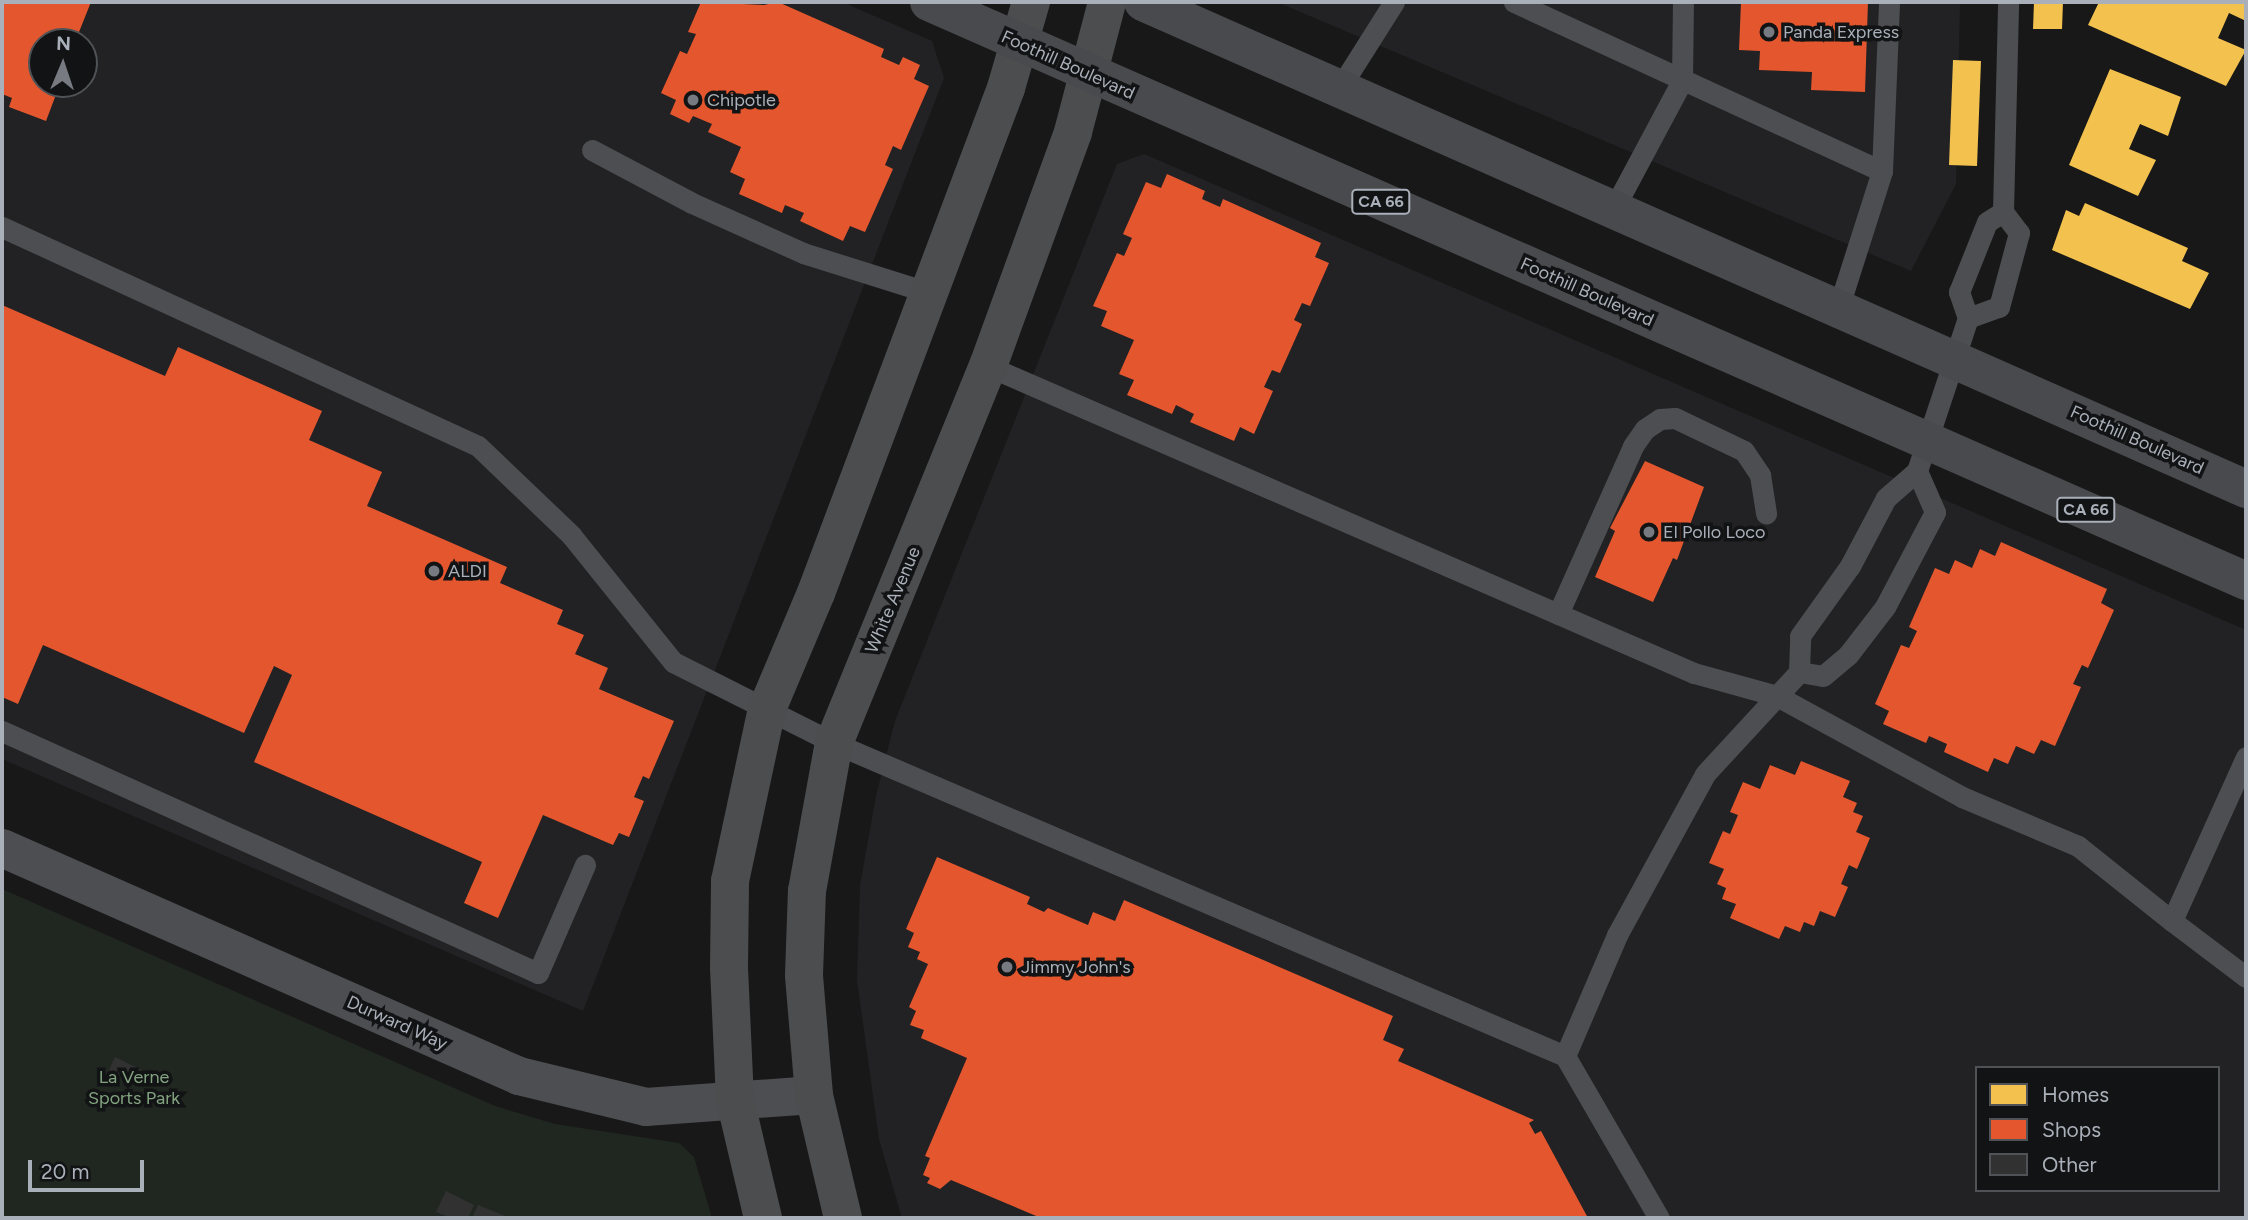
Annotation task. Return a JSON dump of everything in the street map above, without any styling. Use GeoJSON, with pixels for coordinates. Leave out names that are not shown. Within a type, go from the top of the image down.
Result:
{"type":"FeatureCollection","features":[{"type":"Feature","properties":{"kind":"main road","name":"Foothill Boulevard"},"geometry":{"type":"LineString","coordinates":[[929,2],[1922,456],[2246,581]]}},
{"type":"Feature","properties":{"kind":"main road"},"geometry":{"type":"LineString","coordinates":[[763,1218],[735,1100],[730,881],[768,709],[826,568],[1021,45],[1031,2]]}},
{"type":"Feature","properties":{"kind":"main road","name":"White Avenue"},"geometry":{"type":"LineString","coordinates":[[844,1218],[814,1095],[804,975],[807,891],[834,743],[988,366],[1090,75],[1107,2]]}},
{"type":"Feature","properties":{"kind":"main road","name":"Foothill Boulevard"},"geometry":{"type":"LineString","coordinates":[[1143,2],[2246,489]]}},
{"type":"Feature","properties":{"kind":"street","name":"Durward Way"},"geometry":{"type":"LineString","coordinates":[[2,848],[519,1076],[646,1107],[814,1095]]}},
{"type":"Feature","properties":{"kind":"lane"},"geometry":{"type":"LineString","coordinates":[[1339,89],[1394,2]]}},
{"type":"Feature","properties":{"kind":"lane"},"geometry":{"type":"LineString","coordinates":[[1514,2],[1882,171]]}},
{"type":"Feature","properties":{"kind":"lane"},"geometry":{"type":"LineString","coordinates":[[1614,210],[1682,81],[1684,2]]}},
{"type":"Feature","properties":{"kind":"lane"},"geometry":{"type":"LineString","coordinates":[[1838,309],[1882,171],[1889,2]]}},
{"type":"Feature","properties":{"kind":"lane"},"geometry":{"type":"LineString","coordinates":[[1968,318],[1999,307],[2011,272],[2019,233],[2003,212],[2008,2]]}},
{"type":"Feature","properties":{"kind":"lane"},"geometry":{"type":"LineString","coordinates":[[592,150],[692,203],[803,253],[927,292]]}},
{"type":"Feature","properties":{"kind":"lane"},"geometry":{"type":"LineString","coordinates":[[1565,1056],[1617,935],[1705,774],[1799,672],[1800,636],[1850,566],[1886,498],[1922,456],[1968,318],[1959,292],[1987,222],[2003,212]]}},
{"type":"Feature","properties":{"kind":"lane"},"geometry":{"type":"LineString","coordinates":[[2,228],[478,446],[571,535],[673,662],[834,743],[1565,1056],[1659,1218]]}},
{"type":"Feature","properties":{"kind":"lane"},"geometry":{"type":"LineString","coordinates":[[988,366],[1694,673],[1777,696],[1962,797],[2078,846],[2246,977]]}},
{"type":"Feature","properties":{"kind":"lane"},"geometry":{"type":"LineString","coordinates":[[1558,614],[1633,446],[1645,429],[1660,419],[1675,418],[1744,451],[1760,475],[1766,514]]}},
{"type":"Feature","properties":{"kind":"lane"},"geometry":{"type":"LineString","coordinates":[[1799,672],[1823,676],[1848,655],[1885,607],[1935,512],[1922,456]]}},
{"type":"Feature","properties":{"kind":"lane"},"geometry":{"type":"LineString","coordinates":[[2,731],[538,972],[585,865]]}},
{"type":"Feature","properties":{"kind":"lane"},"geometry":{"type":"LineString","coordinates":[[2172,921],[2246,757]]}},
{"type":"Feature","properties":{"kind":"shaded area"},"geometry":{"type":"Polygon","coordinates":[[[2,2],[842,2],[932,41],[944,78],[583,1011],[2,759],[2,2]]]}},
{"type":"Feature","properties":{"kind":"shaded area"},"geometry":{"type":"Polygon","coordinates":[[[1277,2],[1960,2],[1956,184],[1911,271],[1277,2]]]}},
{"type":"Feature","properties":{"kind":"shaded area"},"geometry":{"type":"Polygon","coordinates":[[[1144,154],[2246,630],[2246,1218],[902,1218],[879,1139],[857,980],[860,885],[876,796],[895,721],[1117,164],[1144,154]]]}},
{"type":"Feature","properties":{"kind":"green space","name":"La Verne Sports Park"},"geometry":{"type":"Polygon","coordinates":[[[2,889],[495,1106],[555,1124],[679,1143],[694,1157],[712,1218],[2,1218],[2,889]]]}},
{"type":"Feature","properties":{"kind":"building: Homes"},"geometry":{"type":"Polygon","coordinates":[[[2034,2],[2063,2],[2062,29],[2033,29],[2034,2]]]}},
{"type":"Feature","properties":{"kind":"building: Homes"},"geometry":{"type":"Polygon","coordinates":[[[2099,2],[2246,2],[2246,21],[2229,13],[2218,38],[2246,50],[2226,86],[2088,25],[2099,2]]]}},
{"type":"Feature","properties":{"kind":"building: Homes"},"geometry":{"type":"Polygon","coordinates":[[[1953,60],[1981,61],[1977,166],[1949,165],[1953,60]]]}},
{"type":"Feature","properties":{"kind":"building: Homes"},"geometry":{"type":"Polygon","coordinates":[[[2110,69],[2181,97],[2168,136],[2140,124],[2129,149],[2156,160],[2138,196],[2069,165],[2110,69]]]}},
{"type":"Feature","properties":{"kind":"building: Homes"},"geometry":{"type":"Polygon","coordinates":[[[2085,203],[2188,248],[2182,261],[2209,273],[2190,309],[2052,250],[2066,210],[2079,216],[2085,203]]]}},
{"type":"Feature","properties":{"kind":"building: Shops"},"geometry":{"type":"Polygon","coordinates":[[[2,2],[91,2],[81,28],[28,28],[28,98],[55,98],[46,121],[9,107],[12,98],[2,94],[2,2]]]}},
{"type":"Feature","properties":{"kind":"building: Shops"},"geometry":{"type":"Polygon","coordinates":[[[701,2],[764,5],[778,2],[884,49],[881,57],[899,65],[903,57],[920,65],[914,79],[929,86],[901,150],[893,146],[885,165],[893,169],[865,232],[850,226],[843,241],[800,221],[804,213],[785,205],[782,213],[739,194],[745,179],[730,172],[741,147],[708,132],[712,124],[693,116],[689,123],[670,114],[676,100],[661,93],[680,51],[687,54],[696,34],[688,32],[701,2]]]}},
{"type":"Feature","properties":{"kind":"building: Shops"},"geometry":{"type":"Polygon","coordinates":[[[1741,2],[1868,2],[1865,92],[1811,90],[1812,72],[1759,70],[1760,51],[1739,50],[1741,2]]]}},
{"type":"Feature","properties":{"kind":"building: Shops"},"geometry":{"type":"Polygon","coordinates":[[[1167,174],[1205,191],[1202,199],[1220,207],[1223,199],[1321,243],[1315,257],[1329,263],[1310,306],[1302,303],[1294,320],[1302,324],[1280,373],[1272,370],[1264,387],[1273,391],[1254,434],[1240,427],[1234,441],[1190,422],[1194,414],[1176,405],[1172,414],[1127,395],[1134,380],[1119,374],[1134,340],[1101,326],[1107,311],[1093,306],[1117,253],[1124,256],[1132,238],[1123,234],[1146,182],[1161,188],[1167,174]]]}},
{"type":"Feature","properties":{"kind":"building: Shops"},"geometry":{"type":"Polygon","coordinates":[[[2,305],[165,376],[178,347],[322,411],[309,440],[382,472],[367,506],[507,567],[500,583],[563,610],[557,624],[584,635],[575,654],[608,668],[599,689],[674,721],[649,779],[643,776],[634,797],[644,801],[629,837],[619,833],[613,845],[543,815],[498,918],[464,903],[482,862],[254,762],[292,675],[274,666],[244,733],[43,645],[18,704],[2,697],[2,305]]]}},
{"type":"Feature","properties":{"kind":"building: Shops","name":"El Pollo Loco"},"geometry":{"type":"Polygon","coordinates":[[[1645,461],[1704,487],[1677,560],[1673,558],[1653,602],[1595,577],[1615,531],[1610,528],[1645,461]]]}},
{"type":"Feature","properties":{"kind":"building: Shops"},"geometry":{"type":"Polygon","coordinates":[[[2001,542],[2107,589],[2101,603],[2114,610],[2088,668],[2082,665],[2073,684],[2081,687],[2055,746],[2041,740],[2034,754],[2016,746],[2008,764],[1994,758],[1988,772],[1944,752],[1947,744],[1929,736],[1926,743],[1883,724],[1889,711],[1875,704],[1901,645],[1909,648],[1917,631],[1909,627],[1935,568],[1949,574],[1955,560],[1972,568],[1980,549],[1995,556],[2001,542]]]}},
{"type":"Feature","properties":{"kind":"building: Shops"},"geometry":{"type":"Polygon","coordinates":[[[1801,761],[1850,781],[1843,797],[1857,803],[1853,812],[1863,816],[1856,832],[1870,838],[1857,869],[1849,865],[1841,884],[1848,887],[1835,917],[1820,911],[1814,926],[1804,922],[1800,932],[1785,926],[1779,939],[1730,918],[1736,904],[1722,899],[1726,888],[1717,884],[1724,869],[1709,863],[1723,831],[1730,834],[1738,815],[1730,812],[1743,782],[1760,789],[1770,765],[1795,775],[1801,761]]]}},
{"type":"Feature","properties":{"kind":"building: Shops"},"geometry":{"type":"Polygon","coordinates":[[[937,857],[1030,897],[1027,904],[1044,912],[1048,908],[1088,925],[1093,912],[1115,921],[1124,900],[1393,1016],[1383,1040],[1404,1049],[1398,1061],[1534,1120],[1529,1123],[1535,1134],[1541,1131],[1588,1218],[1041,1218],[951,1180],[940,1189],[927,1183],[930,1178],[923,1175],[930,1158],[925,1156],[967,1058],[921,1038],[924,1030],[910,1025],[916,1011],[909,1007],[928,964],[917,959],[920,952],[908,947],[914,933],[906,929],[937,857]]]}},
{"type":"Feature","properties":{"kind":"building: Other"},"geometry":{"type":"Polygon","coordinates":[[[115,1057],[146,1072],[140,1084],[109,1070],[115,1057]]]}},
{"type":"Feature","properties":{"kind":"building: Other"},"geometry":{"type":"Polygon","coordinates":[[[446,1191],[474,1205],[468,1218],[451,1218],[436,1212],[446,1191]]]}},
{"type":"Feature","properties":{"kind":"building: Other"},"geometry":{"type":"Polygon","coordinates":[[[478,1205],[510,1218],[472,1218],[478,1205]]]}},
{"type":"Feature","properties":{"kind":"place","name":"Panda Express"},"geometry":{"type":"Point","coordinates":[1769,32]}},
{"type":"Feature","properties":{"kind":"place","name":"Chipotle"},"geometry":{"type":"Point","coordinates":[693,100]}},
{"type":"Feature","properties":{"kind":"place","name":"El Pollo Loco"},"geometry":{"type":"Point","coordinates":[1649,532]}},
{"type":"Feature","properties":{"kind":"place","name":"ALDI"},"geometry":{"type":"Point","coordinates":[434,571]}},
{"type":"Feature","properties":{"kind":"place","name":"Jimmy John's"},"geometry":{"type":"Point","coordinates":[1007,967]}}]}
